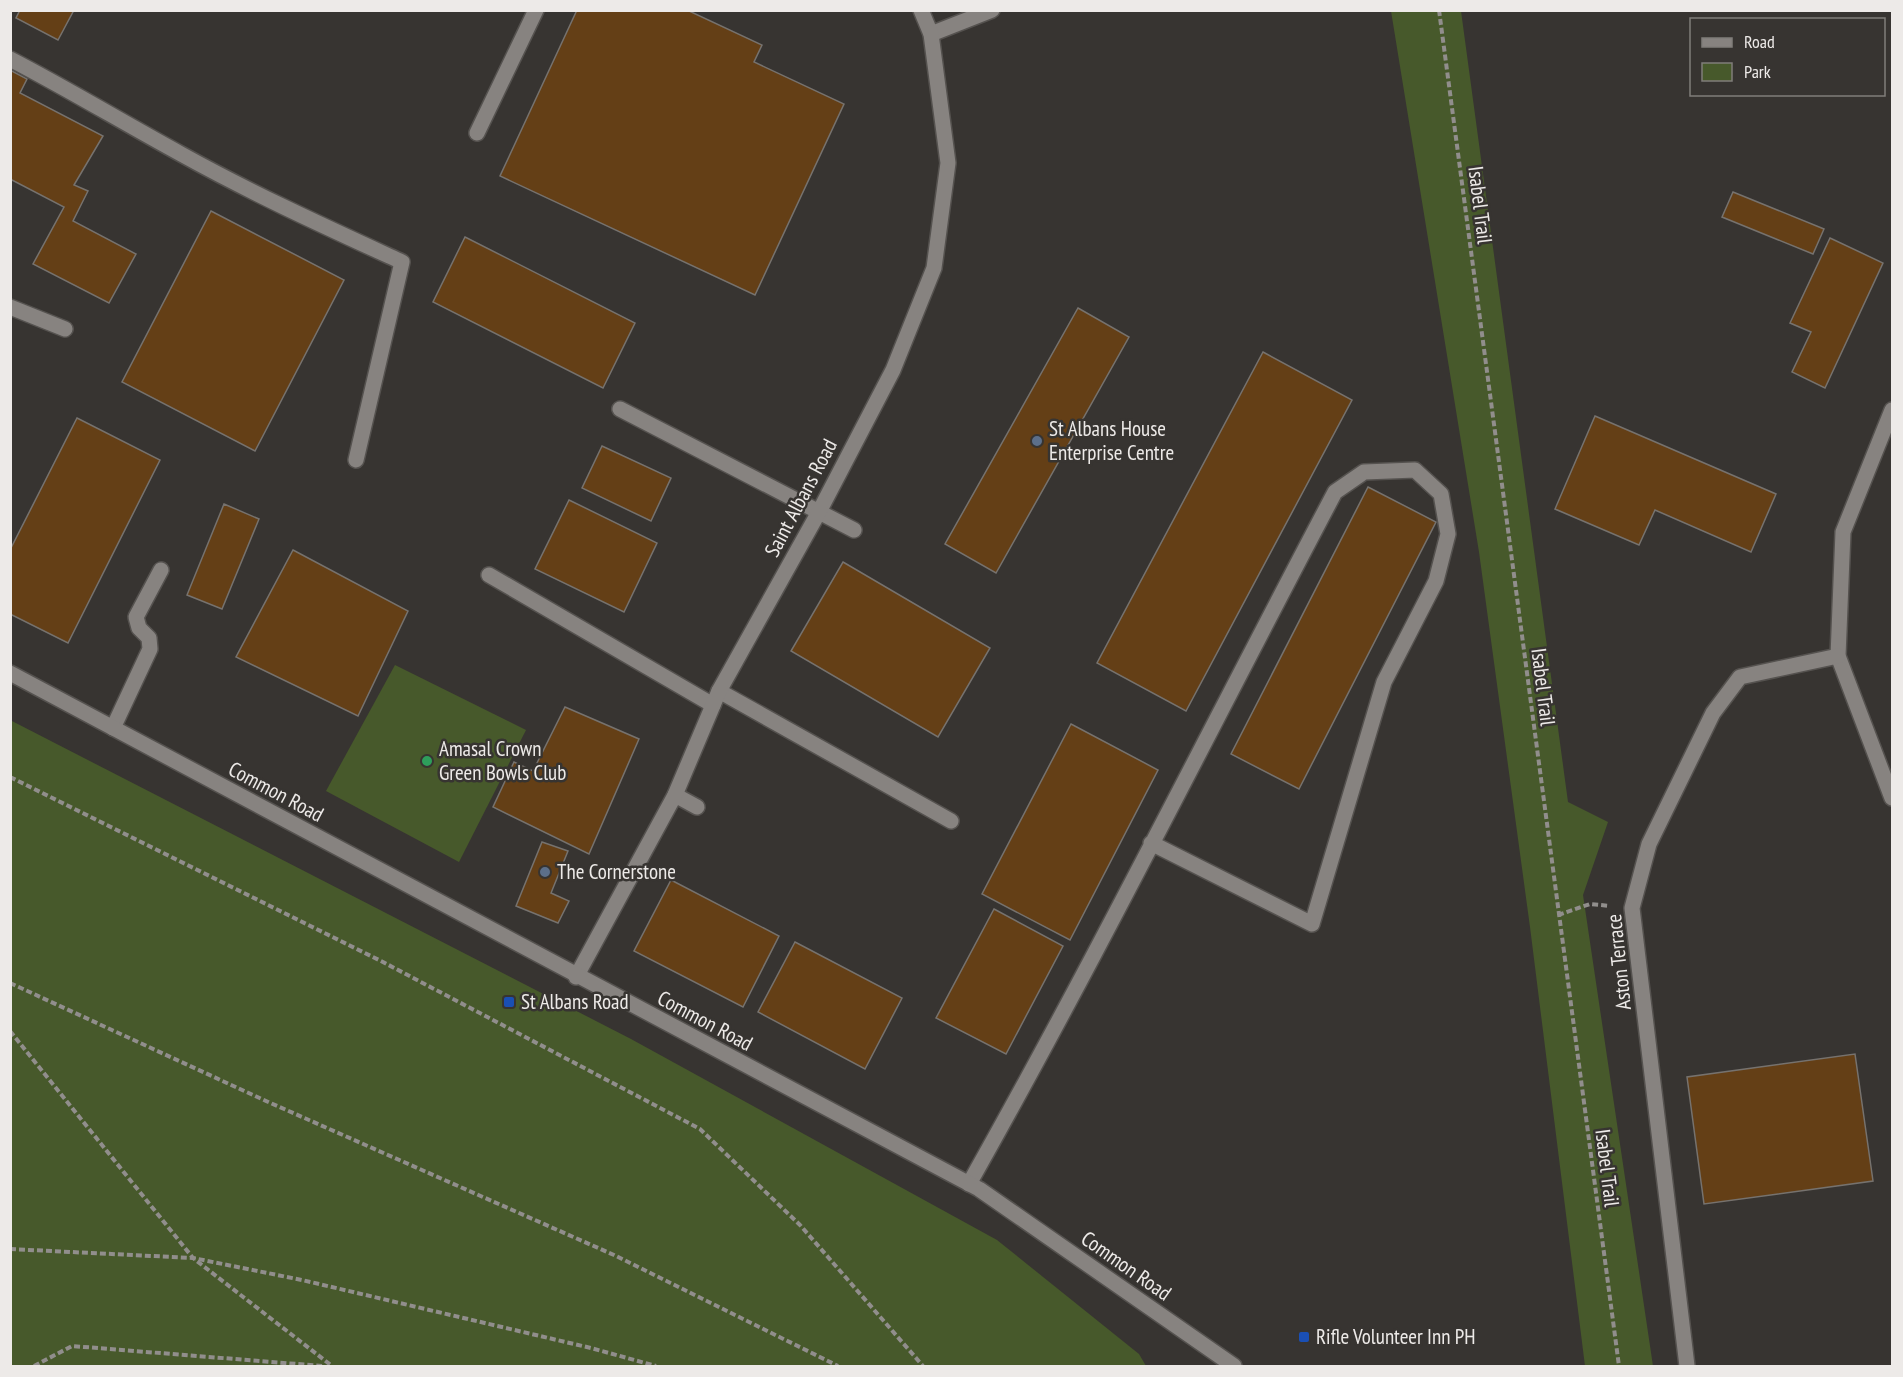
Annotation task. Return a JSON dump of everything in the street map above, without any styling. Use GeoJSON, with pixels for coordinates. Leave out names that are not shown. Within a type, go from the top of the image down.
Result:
{"type":"FeatureCollection","features":[{"type":"Feature","properties":{"kind":"street"},"geometry":{"type":"LineString","coordinates":[[477,133],[536,10]]}},
{"type":"Feature","properties":{"kind":"street","name":"Saint Albans Road"},"geometry":{"type":"LineString","coordinates":[[576,977],[675,795],[716,698],[820,510],[893,370],[934,268],[948,163],[931,34],[921,10]]}},
{"type":"Feature","properties":{"kind":"street"},"geometry":{"type":"LineString","coordinates":[[931,34],[992,10]]}},
{"type":"Feature","properties":{"kind":"street"},"geometry":{"type":"LineString","coordinates":[[10,59],[88,100],[181,154],[293,212],[402,262],[356,460]]}},
{"type":"Feature","properties":{"kind":"street"},"geometry":{"type":"LineString","coordinates":[[10,307],[65,329]]}},
{"type":"Feature","properties":{"kind":"street"},"geometry":{"type":"LineString","coordinates":[[620,409],[820,510],[854,530]]}},
{"type":"Feature","properties":{"kind":"street"},"geometry":{"type":"LineString","coordinates":[[1893,410],[1843,532],[1838,656],[1893,798]]}},
{"type":"Feature","properties":{"kind":"street"},"geometry":{"type":"LineString","coordinates":[[969,1184],[1024,1086],[1151,843],[1335,492],[1364,472],[1415,471],[1441,494],[1448,534],[1436,580],[1384,682],[1312,924],[1151,843]]}},
{"type":"Feature","properties":{"kind":"street"},"geometry":{"type":"LineString","coordinates":[[113,728],[150,650],[149,638],[139,628],[136,617],[161,570]]}},
{"type":"Feature","properties":{"kind":"street"},"geometry":{"type":"LineString","coordinates":[[489,575],[716,698],[951,821]]}},
{"type":"Feature","properties":{"kind":"street","name":"Aston Terrace"},"geometry":{"type":"LineString","coordinates":[[1687,1366],[1632,908],[1649,844],[1713,713],[1740,677],[1838,656]]}},
{"type":"Feature","properties":{"kind":"street","name":"Common Road"},"geometry":{"type":"LineString","coordinates":[[10,673],[576,977],[969,1184],[1234,1366]]}},
{"type":"Feature","properties":{"kind":"street"},"geometry":{"type":"LineString","coordinates":[[675,795],[697,807]]}},
{"type":"Feature","properties":{"kind":"path","name":"Isabel Trail"},"geometry":{"type":"LineString","coordinates":[[1439,10],[1619,1366]]}},
{"type":"Feature","properties":{"kind":"path"},"geometry":{"type":"LineString","coordinates":[[10,777],[381,961],[700,1129],[800,1225],[923,1366]]}},
{"type":"Feature","properties":{"kind":"path"},"geometry":{"type":"LineString","coordinates":[[1558,915],[1590,904],[1632,908]]}},
{"type":"Feature","properties":{"kind":"path"},"geometry":{"type":"LineString","coordinates":[[10,983],[266,1101],[614,1255],[838,1366]]}},
{"type":"Feature","properties":{"kind":"path"},"geometry":{"type":"LineString","coordinates":[[10,1031],[193,1258],[332,1366]]}},
{"type":"Feature","properties":{"kind":"path"},"geometry":{"type":"LineString","coordinates":[[10,1249],[193,1258],[383,1299],[591,1348],[656,1366]]}},
{"type":"Feature","properties":{"kind":"path"},"geometry":{"type":"LineString","coordinates":[[34,1366],[72,1346],[322,1366]]}},
{"type":"Feature","properties":{"kind":"green space"},"geometry":{"type":"Polygon","coordinates":[[[1391,11],[1461,11],[1568,802],[1608,822],[1583,895],[1653,1366],[1585,1366],[1530,927],[1479,552],[1391,11]]]}},
{"type":"Feature","properties":{"kind":"green space","name":"Amasal Crown Green Bowls Club"},"geometry":{"type":"Polygon","coordinates":[[[395,665],[526,730],[459,862],[326,791],[395,665]]]}},
{"type":"Feature","properties":{"kind":"green space"},"geometry":{"type":"Polygon","coordinates":[[[10,720],[631,1039],[997,1240],[1139,1354],[1146,1366],[11,1366],[10,720]]]}},
{"type":"Feature","properties":{"kind":"building"},"geometry":{"type":"Polygon","coordinates":[[[20,10],[74,10],[58,40],[16,18],[20,10]]]}},
{"type":"Feature","properties":{"kind":"building"},"geometry":{"type":"Polygon","coordinates":[[[577,10],[687,10],[762,45],[754,62],[844,104],[755,295],[500,176],[577,10]]]}},
{"type":"Feature","properties":{"kind":"building"},"geometry":{"type":"Polygon","coordinates":[[[10,70],[27,79],[20,93],[103,136],[74,185],[88,191],[73,221],[136,254],[109,303],[33,264],[64,207],[10,179],[10,70]]]}},
{"type":"Feature","properties":{"kind":"building"},"geometry":{"type":"Polygon","coordinates":[[[1733,192],[1824,229],[1813,254],[1722,217],[1733,192]]]}},
{"type":"Feature","properties":{"kind":"building"},"geometry":{"type":"Polygon","coordinates":[[[211,211],[344,280],[255,451],[122,382],[211,211]]]}},
{"type":"Feature","properties":{"kind":"building"},"geometry":{"type":"Polygon","coordinates":[[[465,237],[635,323],[603,388],[433,302],[465,237]]]}},
{"type":"Feature","properties":{"kind":"building"},"geometry":{"type":"Polygon","coordinates":[[[1830,238],[1883,263],[1825,388],[1792,372],[1811,332],[1790,323],[1830,238]]]}},
{"type":"Feature","properties":{"kind":"building","name":"St Albans House Enterprise Centre"},"geometry":{"type":"Polygon","coordinates":[[[1078,308],[1129,337],[996,573],[945,544],[1078,308]]]}},
{"type":"Feature","properties":{"kind":"building"},"geometry":{"type":"Polygon","coordinates":[[[1263,352],[1352,400],[1186,711],[1097,663],[1263,352]]]}},
{"type":"Feature","properties":{"kind":"building"},"geometry":{"type":"Polygon","coordinates":[[[1595,416],[1776,494],[1751,552],[1655,510],[1639,545],[1555,509],[1595,416]]]}},
{"type":"Feature","properties":{"kind":"building"},"geometry":{"type":"Polygon","coordinates":[[[77,418],[160,460],[68,643],[10,614],[10,550],[77,418]]]}},
{"type":"Feature","properties":{"kind":"building"},"geometry":{"type":"Polygon","coordinates":[[[602,446],[671,478],[651,521],[582,488],[602,446]]]}},
{"type":"Feature","properties":{"kind":"building"},"geometry":{"type":"Polygon","coordinates":[[[1368,487],[1436,522],[1299,789],[1231,754],[1368,487]]]}},
{"type":"Feature","properties":{"kind":"building"},"geometry":{"type":"Polygon","coordinates":[[[569,500],[657,543],[624,612],[535,569],[569,500]]]}},
{"type":"Feature","properties":{"kind":"building"},"geometry":{"type":"Polygon","coordinates":[[[224,504],[259,519],[222,609],[187,595],[224,504]]]}},
{"type":"Feature","properties":{"kind":"building"},"geometry":{"type":"Polygon","coordinates":[[[293,550],[408,611],[358,716],[236,657],[293,550]]]}},
{"type":"Feature","properties":{"kind":"building"},"geometry":{"type":"Polygon","coordinates":[[[843,562],[990,648],[938,737],[791,651],[843,562]]]}},
{"type":"Feature","properties":{"kind":"building"},"geometry":{"type":"Polygon","coordinates":[[[565,707],[639,739],[589,854],[493,807],[514,762],[533,771],[565,707]]]}},
{"type":"Feature","properties":{"kind":"building"},"geometry":{"type":"Polygon","coordinates":[[[1071,724],[1158,770],[1070,940],[982,894],[1071,724]]]}},
{"type":"Feature","properties":{"kind":"building","name":"The Cornerstone"},"geometry":{"type":"Polygon","coordinates":[[[542,842],[568,851],[551,893],[569,901],[558,923],[516,906],[542,842]]]}},
{"type":"Feature","properties":{"kind":"building"},"geometry":{"type":"Polygon","coordinates":[[[671,880],[779,936],[743,1007],[634,951],[671,880]]]}},
{"type":"Feature","properties":{"kind":"building"},"geometry":{"type":"Polygon","coordinates":[[[994,909],[1063,946],[1006,1054],[936,1018],[994,909]]]}},
{"type":"Feature","properties":{"kind":"building"},"geometry":{"type":"Polygon","coordinates":[[[795,942],[902,998],[865,1069],[758,1012],[795,942]]]}},
{"type":"Feature","properties":{"kind":"building"},"geometry":{"type":"Polygon","coordinates":[[[1855,1054],[1873,1181],[1704,1204],[1687,1077],[1855,1054]]]}},
{"type":"Feature","properties":{"kind":"place","name":"St Albans House Enterprise Centre"},"geometry":{"type":"Point","coordinates":[1037,441]}},
{"type":"Feature","properties":{"kind":"place","name":"Amasal Crown Green Bowls Club"},"geometry":{"type":"Point","coordinates":[427,761]}},
{"type":"Feature","properties":{"kind":"place","name":"The Cornerstone"},"geometry":{"type":"Point","coordinates":[545,872]}},
{"type":"Feature","properties":{"kind":"place","name":"St Albans Road"},"geometry":{"type":"Point","coordinates":[509,1002]}},
{"type":"Feature","properties":{"kind":"place","name":"Rifle Volunteer Inn PH"},"geometry":{"type":"Point","coordinates":[1304,1337]}}]}
